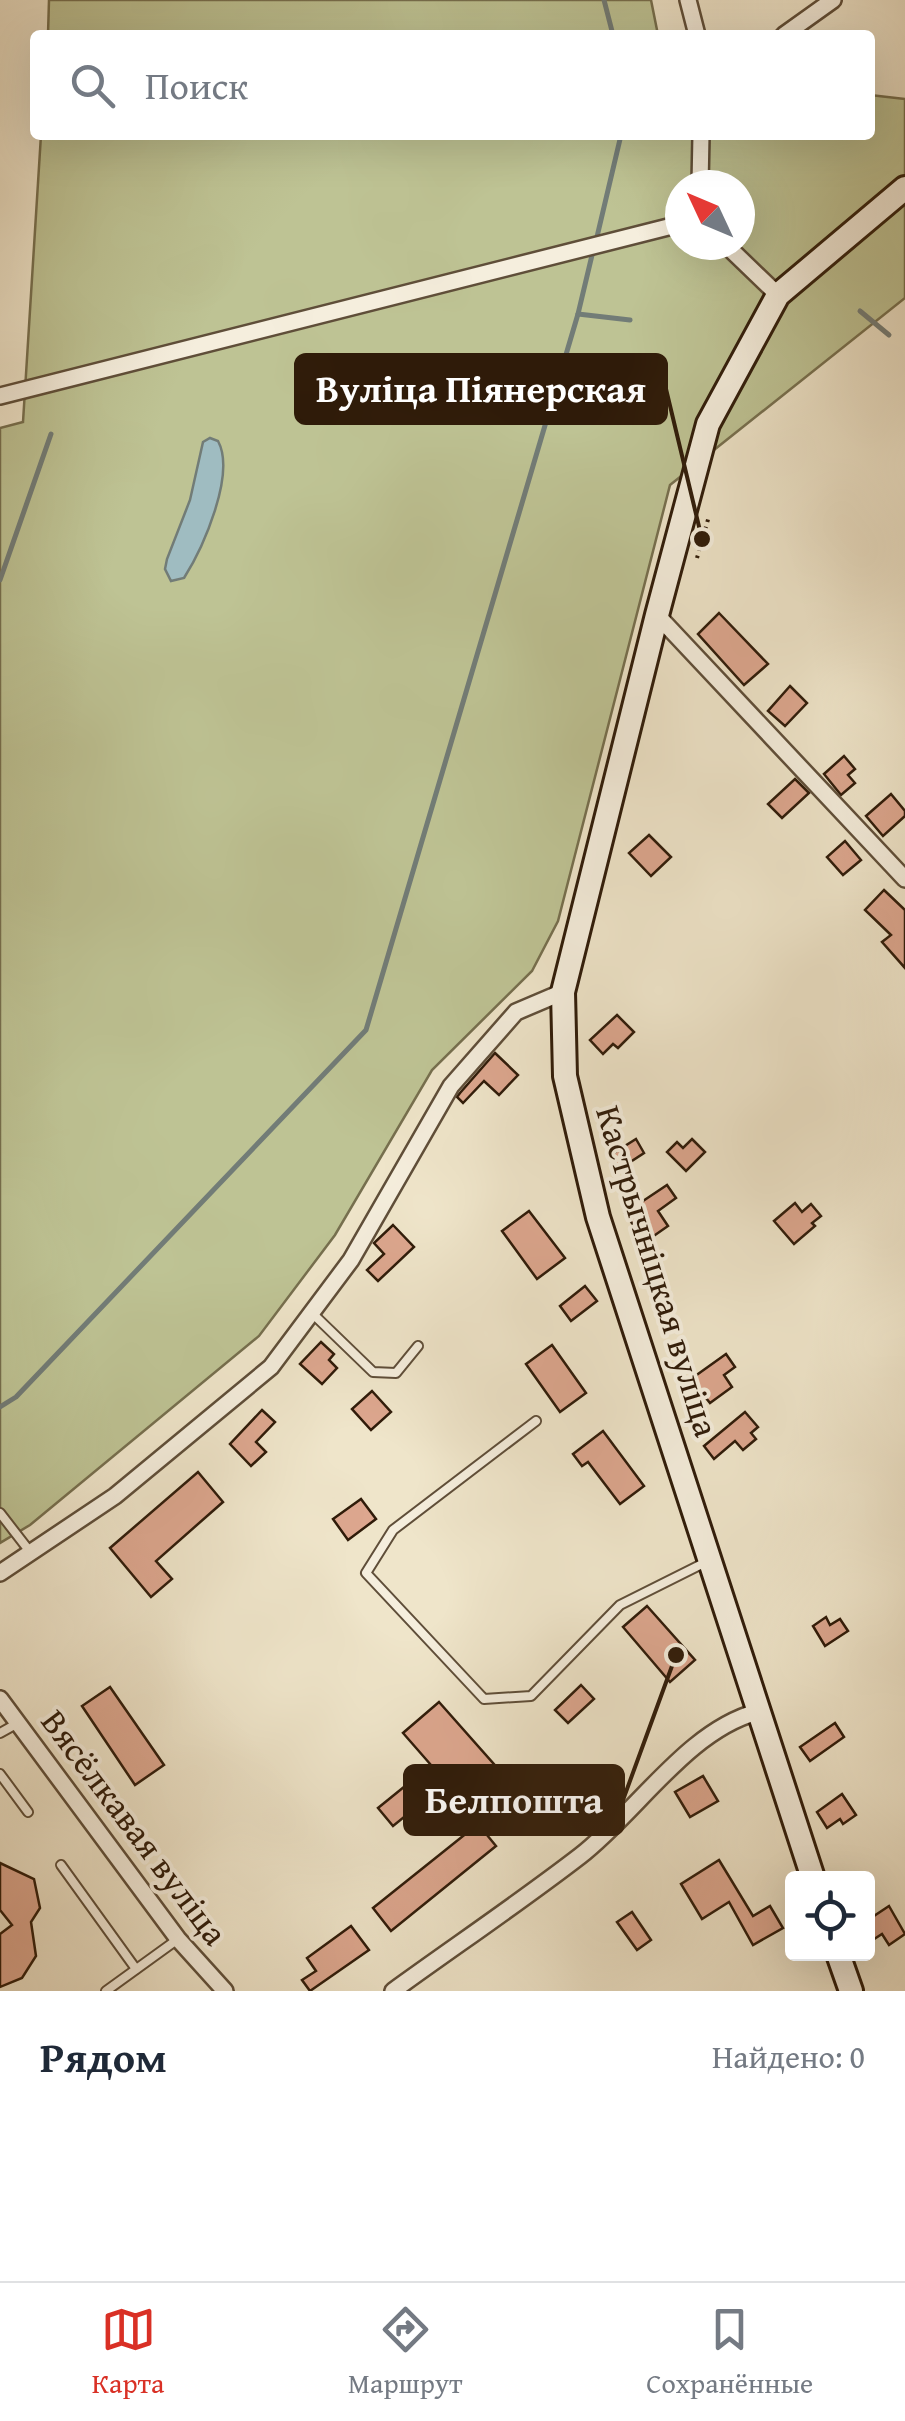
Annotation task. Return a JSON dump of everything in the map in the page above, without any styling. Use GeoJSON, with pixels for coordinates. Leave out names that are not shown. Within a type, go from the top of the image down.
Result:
{"type":"FeatureCollection","features":[{"type":"Feature","properties":{"kind":"street"},"geometry":{"type":"LineString","coordinates":[[688,0],[696,30]]}},
{"type":"Feature","properties":{"kind":"street"},"geometry":{"type":"LineString","coordinates":[[791,30],[833,0]]}},
{"type":"Feature","properties":{"kind":"street"},"geometry":{"type":"LineString","coordinates":[[700,170],[701,140]]}},
{"type":"Feature","properties":{"kind":"street"},"geometry":{"type":"LineString","coordinates":[[742,260],[778,295],[905,188]]}},
{"type":"Feature","properties":{"kind":"street"},"geometry":{"type":"LineString","coordinates":[[0,396],[665,228]]}},
{"type":"Feature","properties":{"kind":"street","name":"Кастрычніцкая вуліца"},"geometry":{"type":"LineString","coordinates":[[778,295],[708,424],[564,992],[565,1076],[598,1217],[811,1871]]}},
{"type":"Feature","properties":{"kind":"street"},"geometry":{"type":"LineString","coordinates":[[657,615],[905,879]]}},
{"type":"Feature","properties":{"kind":"street"},"geometry":{"type":"LineString","coordinates":[[0,1572],[149,1470],[272,1367],[351,1260],[451,1086],[516,1012],[564,992]]}},
{"type":"Feature","properties":{"kind":"street","name":"Вясёлкавая вуліца"},"geometry":{"type":"LineString","coordinates":[[0,1699],[178,1939],[225,1991]]}},
{"type":"Feature","properties":{"kind":"street"},"geometry":{"type":"LineString","coordinates":[[393,1991],[583,1853],[711,1733],[739,1717],[758,1712]]}},
{"type":"Feature","properties":{"kind":"street"},"geometry":{"type":"LineString","coordinates":[[840,1961],[851,1991]]}},
{"type":"Feature","properties":{"kind":"lane"},"geometry":{"type":"LineString","coordinates":[[312,1313],[373,1372],[396,1373],[418,1346]]}},
{"type":"Feature","properties":{"kind":"lane"},"geometry":{"type":"LineString","coordinates":[[536,1420],[393,1530],[366,1573],[484,1699],[531,1696],[620,1605],[710,1560]]}},
{"type":"Feature","properties":{"kind":"lane"},"geometry":{"type":"LineString","coordinates":[[0,1513],[31,1553]]}},
{"type":"Feature","properties":{"kind":"lane"},"geometry":{"type":"LineString","coordinates":[[0,1734],[18,1723]]}},
{"type":"Feature","properties":{"kind":"lane"},"geometry":{"type":"LineString","coordinates":[[0,1774],[28,1812]]}},
{"type":"Feature","properties":{"kind":"lane"},"geometry":{"type":"LineString","coordinates":[[61,1865],[136,1968]]}},
{"type":"Feature","properties":{"kind":"lane"},"geometry":{"type":"LineString","coordinates":[[106,1991],[178,1939]]}},
{"type":"Feature","properties":{"kind":"path"},"geometry":{"type":"LineString","coordinates":[[697,558],[709,516]]}},
{"type":"Feature","properties":{"kind":"green space"},"geometry":{"type":"Polygon","coordinates":[[[49,0],[651,0],[657,30],[48,30],[49,0]]]}},
{"type":"Feature","properties":{"kind":"green space"},"geometry":{"type":"Polygon","coordinates":[[[875,96],[905,99],[905,298],[670,485],[558,921],[532,971],[432,1070],[335,1235],[259,1336],[30,1525],[0,1543],[0,428],[23,422],[41,140],[875,140],[875,96]]]}},
{"type":"Feature","properties":{"kind":"water"},"geometry":{"type":"Polygon","coordinates":[[[210,438],[218,441],[222,455],[223,472],[215,511],[184,578],[171,581],[165,569],[167,559],[190,500],[203,442],[210,438]]]}},
{"type":"Feature","properties":{"kind":"building"},"geometry":{"type":"Polygon","coordinates":[[[719,613],[768,664],[744,685],[698,634],[719,613]]]}},
{"type":"Feature","properties":{"kind":"building"},"geometry":{"type":"Polygon","coordinates":[[[790,686],[807,703],[785,726],[768,711],[790,686]]]}},
{"type":"Feature","properties":{"kind":"building"},"geometry":{"type":"Polygon","coordinates":[[[844,756],[855,769],[848,775],[855,783],[841,795],[824,774],[844,756]]]}},
{"type":"Feature","properties":{"kind":"building"},"geometry":{"type":"Polygon","coordinates":[[[795,779],[809,793],[782,818],[768,804],[795,779]]]}},
{"type":"Feature","properties":{"kind":"building"},"geometry":{"type":"Polygon","coordinates":[[[891,794],[905,816],[883,836],[866,816],[891,794]]]}},
{"type":"Feature","properties":{"kind":"building"},"geometry":{"type":"Polygon","coordinates":[[[649,835],[671,857],[651,876],[629,853],[649,835]]]}},
{"type":"Feature","properties":{"kind":"building"},"geometry":{"type":"Polygon","coordinates":[[[845,841],[861,860],[843,875],[827,857],[845,841]]]}},
{"type":"Feature","properties":{"kind":"building"},"geometry":{"type":"Polygon","coordinates":[[[884,890],[905,910],[905,968],[882,942],[891,935],[865,910],[884,890]]]}},
{"type":"Feature","properties":{"kind":"building"},"geometry":{"type":"Polygon","coordinates":[[[617,1015],[634,1032],[618,1048],[613,1044],[603,1054],[590,1040],[617,1015]]]}},
{"type":"Feature","properties":{"kind":"building"},"geometry":{"type":"Polygon","coordinates":[[[495,1053],[518,1075],[499,1095],[484,1081],[463,1103],[457,1097],[495,1053]]]}},
{"type":"Feature","properties":{"kind":"building"},"geometry":{"type":"Polygon","coordinates":[[[636,1139],[644,1153],[618,1170],[609,1156],[636,1139]]]}},
{"type":"Feature","properties":{"kind":"building"},"geometry":{"type":"Polygon","coordinates":[[[692,1139],[705,1152],[686,1171],[667,1152],[677,1142],[683,1148],[692,1139]]]}},
{"type":"Feature","properties":{"kind":"building"},"geometry":{"type":"Polygon","coordinates":[[[667,1185],[676,1198],[658,1211],[668,1226],[645,1242],[625,1213],[667,1185]]]}},
{"type":"Feature","properties":{"kind":"building"},"geometry":{"type":"Polygon","coordinates":[[[795,1203],[802,1212],[811,1204],[821,1216],[794,1244],[774,1221],[795,1203]]]}},
{"type":"Feature","properties":{"kind":"building"},"geometry":{"type":"Polygon","coordinates":[[[529,1211],[565,1258],[537,1279],[502,1231],[529,1211]]]}},
{"type":"Feature","properties":{"kind":"building"},"geometry":{"type":"Polygon","coordinates":[[[393,1225],[414,1247],[378,1281],[367,1270],[384,1254],[374,1243],[393,1225]]]}},
{"type":"Feature","properties":{"kind":"building"},"geometry":{"type":"Polygon","coordinates":[[[585,1286],[597,1301],[571,1321],[560,1306],[585,1286]]]}},
{"type":"Feature","properties":{"kind":"building"},"geometry":{"type":"Polygon","coordinates":[[[321,1342],[334,1354],[329,1360],[337,1368],[322,1384],[300,1364],[321,1342]]]}},
{"type":"Feature","properties":{"kind":"building"},"geometry":{"type":"Polygon","coordinates":[[[552,1345],[586,1393],[560,1412],[526,1364],[552,1345]]]}},
{"type":"Feature","properties":{"kind":"building"},"geometry":{"type":"Polygon","coordinates":[[[726,1354],[735,1367],[724,1375],[732,1387],[710,1403],[691,1379],[726,1354]]]}},
{"type":"Feature","properties":{"kind":"building"},"geometry":{"type":"Polygon","coordinates":[[[372,1391],[391,1412],[371,1430],[352,1409],[372,1391]]]}},
{"type":"Feature","properties":{"kind":"building"},"geometry":{"type":"Polygon","coordinates":[[[262,1410],[275,1422],[256,1442],[266,1452],[251,1466],[230,1444],[262,1410]]]}},
{"type":"Feature","properties":{"kind":"building"},"geometry":{"type":"Polygon","coordinates":[[[745,1412],[758,1427],[751,1433],[756,1439],[743,1450],[735,1441],[714,1459],[704,1446],[745,1412]]]}},
{"type":"Feature","properties":{"kind":"building"},"geometry":{"type":"Polygon","coordinates":[[[603,1431],[644,1486],[620,1504],[588,1462],[582,1466],[573,1454],[603,1431]]]}},
{"type":"Feature","properties":{"kind":"building"},"geometry":{"type":"Polygon","coordinates":[[[198,1472],[223,1502],[156,1561],[172,1579],[151,1597],[110,1548],[198,1472]]]}},
{"type":"Feature","properties":{"kind":"building"},"geometry":{"type":"Polygon","coordinates":[[[361,1499],[376,1519],[348,1540],[333,1519],[361,1499]]]}},
{"type":"Feature","properties":{"kind":"building"},"geometry":{"type":"Polygon","coordinates":[[[647,1606],[695,1660],[670,1682],[623,1627],[647,1606]]]}},
{"type":"Feature","properties":{"kind":"building"},"geometry":{"type":"Polygon","coordinates":[[[826,1617],[830,1625],[840,1619],[848,1631],[825,1646],[813,1626],[826,1617]]]}},
{"type":"Feature","properties":{"kind":"building"},"geometry":{"type":"Polygon","coordinates":[[[581,1685],[594,1699],[568,1723],[555,1710],[581,1685]]]}},
{"type":"Feature","properties":{"kind":"building"},"geometry":{"type":"Polygon","coordinates":[[[110,1687],[164,1765],[135,1785],[82,1706],[110,1687]]]}},
{"type":"Feature","properties":{"kind":"building"},"geometry":{"type":"Polygon","coordinates":[[[439,1702],[500,1771],[464,1802],[444,1779],[393,1826],[378,1808],[431,1765],[403,1733],[439,1702]]]}},
{"type":"Feature","properties":{"kind":"building"},"geometry":{"type":"Polygon","coordinates":[[[835,1723],[844,1737],[810,1761],[800,1747],[835,1723]]]}},
{"type":"Feature","properties":{"kind":"building"},"geometry":{"type":"Polygon","coordinates":[[[703,1776],[718,1801],[690,1817],[675,1792],[703,1776]]]}},
{"type":"Feature","properties":{"kind":"building"},"geometry":{"type":"Polygon","coordinates":[[[842,1794],[856,1815],[827,1828],[817,1812],[842,1794]]]}},
{"type":"Feature","properties":{"kind":"building"},"geometry":{"type":"Polygon","coordinates":[[[478,1824],[496,1846],[391,1931],[373,1908],[478,1824]]]}},
{"type":"Feature","properties":{"kind":"building"},"geometry":{"type":"Polygon","coordinates":[[[719,1860],[753,1916],[770,1906],[783,1928],[753,1945],[729,1902],[702,1919],[681,1884],[719,1860]]]}},
{"type":"Feature","properties":{"kind":"building"},"geometry":{"type":"Polygon","coordinates":[[[0,1863],[34,1879],[40,1908],[31,1922],[36,1956],[22,1978],[0,1987],[0,1934],[12,1925],[0,1910],[0,1863]]]}},
{"type":"Feature","properties":{"kind":"building"},"geometry":{"type":"Polygon","coordinates":[[[889,1906],[905,1934],[889,1945],[882,1934],[875,1938],[875,1915],[889,1906]]]}},
{"type":"Feature","properties":{"kind":"building"},"geometry":{"type":"Polygon","coordinates":[[[632,1912],[651,1940],[637,1950],[617,1922],[632,1912]]]}},
{"type":"Feature","properties":{"kind":"building"},"geometry":{"type":"Polygon","coordinates":[[[351,1926],[369,1950],[310,1991],[302,1980],[316,1971],[307,1958],[351,1926]]]}},
{"type":"Feature","properties":{"kind":"waterway"},"geometry":{"type":"LineString","coordinates":[[604,0],[612,30]]}},
{"type":"Feature","properties":{"kind":"waterway"},"geometry":{"type":"LineString","coordinates":[[596,241],[620,140]]}},
{"type":"Feature","properties":{"kind":"waterway"},"geometry":{"type":"LineString","coordinates":[[0,1407],[16,1397],[366,1030],[578,314],[593,251]]}},
{"type":"Feature","properties":{"kind":"waterway"},"geometry":{"type":"LineString","coordinates":[[860,311],[889,335]]}},
{"type":"Feature","properties":{"kind":"waterway"},"geometry":{"type":"LineString","coordinates":[[578,314],[630,320]]}},
{"type":"Feature","properties":{"kind":"waterway"},"geometry":{"type":"LineString","coordinates":[[0,580],[51,434]]}},
{"type":"Feature","properties":{"kind":"place","name":"Вуліца Піянерская"},"geometry":{"type":"Point","coordinates":[702,539]}},
{"type":"Feature","properties":{"kind":"place","name":"Белпошта"},"geometry":{"type":"Point","coordinates":[676,1655]}}]}
